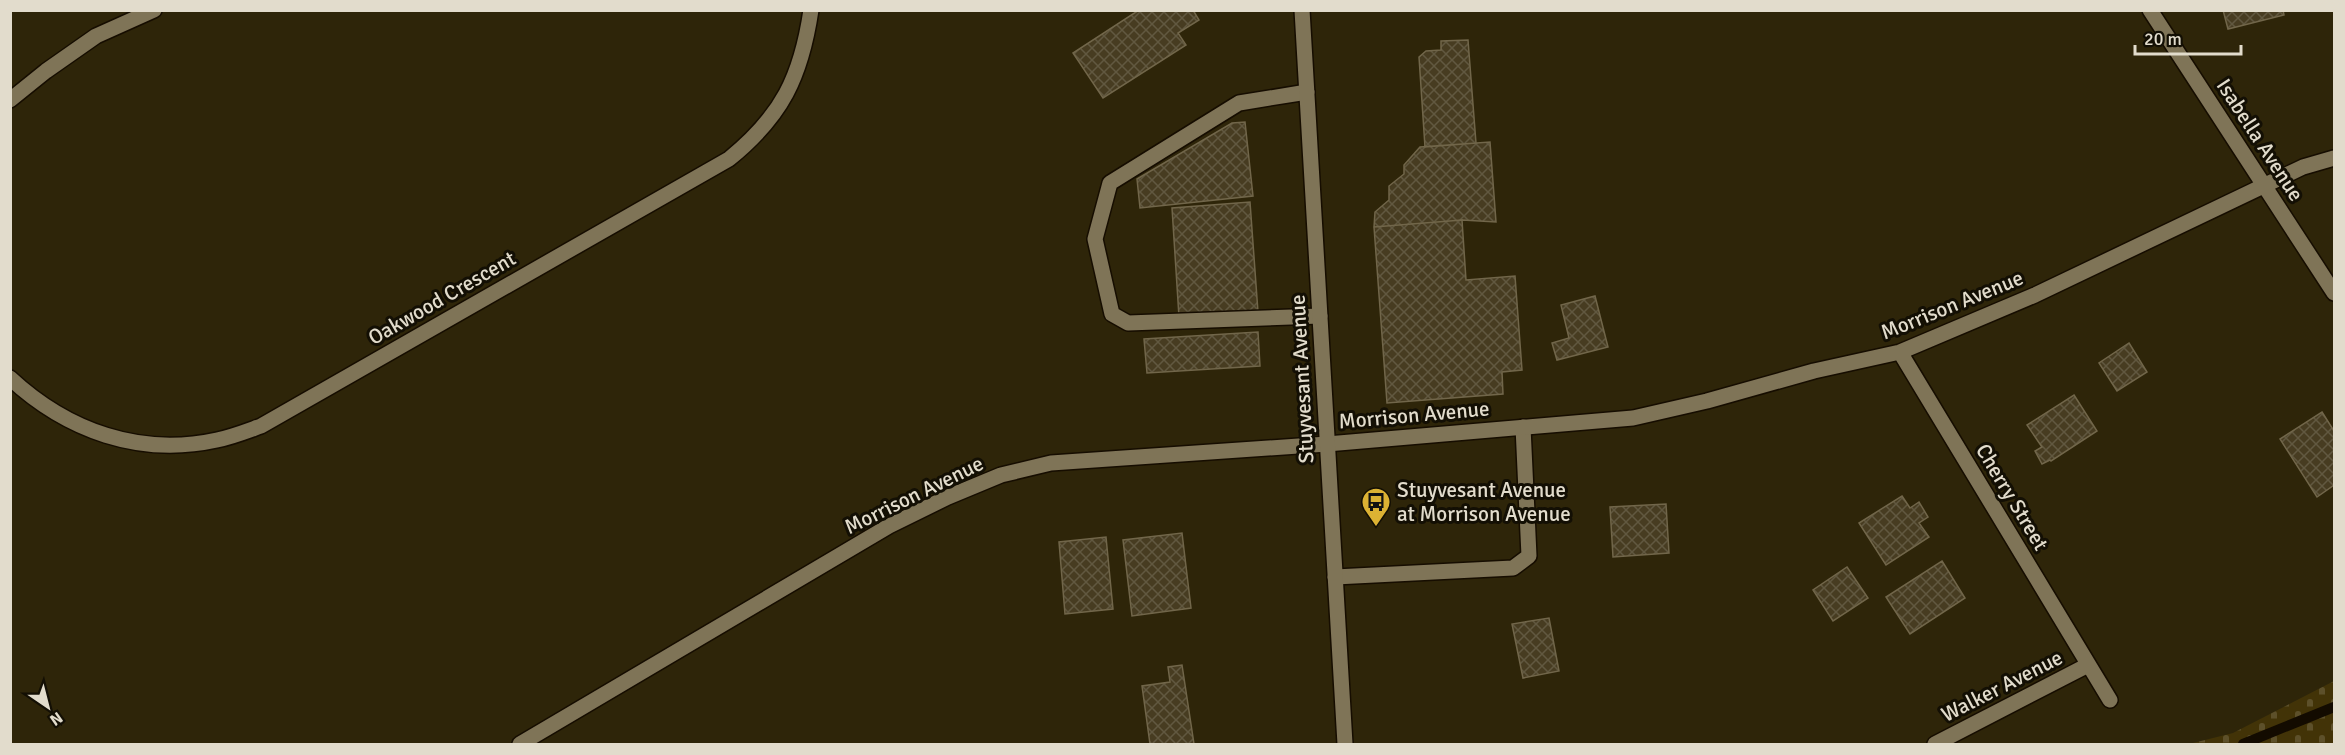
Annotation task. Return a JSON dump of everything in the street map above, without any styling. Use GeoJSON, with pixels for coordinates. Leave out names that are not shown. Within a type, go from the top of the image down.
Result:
{"type":"FeatureCollection","features":[{"type":"Feature","properties":{"kind":"street"},"geometry":{"type":"LineString","coordinates":[[10,100],[96,36],[154,10]]}},
{"type":"Feature","properties":{"kind":"street","name":"Oakwood Crescent"},"geometry":{"type":"LineString","coordinates":[[10,378],[63,418],[83,428],[127,442],[173,446],[218,440],[261,426],[729,159],[771,119],[792,86],[805,49],[811,10]]}},
{"type":"Feature","properties":{"kind":"street","name":"Stuyvesant Avenue"},"geometry":{"type":"LineString","coordinates":[[1302,10],[1345,744]]}},
{"type":"Feature","properties":{"kind":"street","name":"Isabella Avenue"},"geometry":{"type":"LineString","coordinates":[[2150,10],[2334,293]]}},
{"type":"Feature","properties":{"kind":"street"},"geometry":{"type":"LineString","coordinates":[[1307,92],[1239,103],[1110,183],[1095,239],[1112,314],[1128,323],[1320,316]]}},
{"type":"Feature","properties":{"kind":"street","name":"Morrison Avenue"},"geometry":{"type":"LineString","coordinates":[[520,744],[889,526],[948,497],[1001,475],[1051,463],[1327,444],[1633,418],[1707,401],[1814,371],[1900,352],[2035,295],[2303,167],[2334,158]]}},
{"type":"Feature","properties":{"kind":"street","name":"Cherry Street"},"geometry":{"type":"LineString","coordinates":[[1900,352],[2110,700]]}},
{"type":"Feature","properties":{"kind":"street"},"geometry":{"type":"LineString","coordinates":[[1335,577],[1513,568],[1521,564],[1529,556],[1523,427]]}},
{"type":"Feature","properties":{"kind":"street","name":"Walker Avenue"},"geometry":{"type":"LineString","coordinates":[[1935,744],[2088,665]]}},
{"type":"Feature","properties":{"kind":"green space"},"geometry":{"type":"Polygon","coordinates":[[[2334,681],[2334,744],[2189,744],[2233,733],[2334,681]]]}},
{"type":"Feature","properties":{"kind":"building"},"geometry":{"type":"Polygon","coordinates":[[[1139,10],[1193,10],[1199,20],[1178,33],[1186,45],[1103,98],[1073,53],[1139,10]]]}},
{"type":"Feature","properties":{"kind":"building"},"geometry":{"type":"Polygon","coordinates":[[[2223,10],[2283,10],[2284,15],[2228,29],[2223,10]]]}},
{"type":"Feature","properties":{"kind":"building"},"geometry":{"type":"Polygon","coordinates":[[[1468,40],[1476,143],[1425,147],[1419,57],[1426,51],[1441,50],[1441,41],[1468,40]]]}},
{"type":"Feature","properties":{"kind":"building"},"geometry":{"type":"Polygon","coordinates":[[[1245,122],[1253,196],[1140,208],[1137,179],[1232,123],[1245,122]]]}},
{"type":"Feature","properties":{"kind":"building"},"geometry":{"type":"Polygon","coordinates":[[[1490,142],[1496,222],[1462,220],[1374,227],[1375,212],[1389,200],[1389,186],[1404,174],[1404,165],[1420,147],[1490,142]]]}},
{"type":"Feature","properties":{"kind":"building"},"geometry":{"type":"Polygon","coordinates":[[[1250,202],[1258,312],[1179,317],[1172,208],[1250,202]]]}},
{"type":"Feature","properties":{"kind":"building"},"geometry":{"type":"Polygon","coordinates":[[[1462,220],[1466,280],[1515,276],[1522,370],[1502,372],[1503,394],[1387,403],[1374,227],[1462,220]]]}},
{"type":"Feature","properties":{"kind":"building"},"geometry":{"type":"Polygon","coordinates":[[[1595,296],[1608,347],[1557,360],[1552,343],[1569,338],[1561,305],[1595,296]]]}},
{"type":"Feature","properties":{"kind":"building"},"geometry":{"type":"Polygon","coordinates":[[[1258,332],[1260,366],[1147,373],[1144,339],[1258,332]]]}},
{"type":"Feature","properties":{"kind":"building"},"geometry":{"type":"Polygon","coordinates":[[[2129,343],[2147,372],[2117,391],[2099,363],[2129,343]]]}},
{"type":"Feature","properties":{"kind":"building"},"geometry":{"type":"Polygon","coordinates":[[[2074,395],[2097,431],[2051,461],[2042,464],[2035,451],[2042,447],[2027,425],[2074,395]]]}},
{"type":"Feature","properties":{"kind":"building"},"geometry":{"type":"Polygon","coordinates":[[[2322,412],[2334,431],[2334,485],[2317,497],[2280,439],[2322,412]]]}},
{"type":"Feature","properties":{"kind":"building"},"geometry":{"type":"Polygon","coordinates":[[[1902,496],[1910,508],[1919,502],[1928,517],[1919,523],[1929,537],[1886,565],[1859,523],[1902,496]]]}},
{"type":"Feature","properties":{"kind":"building"},"geometry":{"type":"Polygon","coordinates":[[[1666,504],[1669,553],[1613,557],[1610,507],[1666,504]]]}},
{"type":"Feature","properties":{"kind":"building"},"geometry":{"type":"Polygon","coordinates":[[[1182,533],[1191,608],[1132,616],[1123,540],[1182,533]]]}},
{"type":"Feature","properties":{"kind":"building"},"geometry":{"type":"Polygon","coordinates":[[[1106,537],[1113,609],[1065,614],[1059,542],[1106,537]]]}},
{"type":"Feature","properties":{"kind":"building"},"geometry":{"type":"Polygon","coordinates":[[[1942,561],[1965,598],[1910,634],[1886,597],[1942,561]]]}},
{"type":"Feature","properties":{"kind":"building"},"geometry":{"type":"Polygon","coordinates":[[[1847,567],[1868,598],[1833,621],[1813,590],[1847,567]]]}},
{"type":"Feature","properties":{"kind":"building"},"geometry":{"type":"Polygon","coordinates":[[[1549,618],[1559,671],[1523,678],[1512,624],[1549,618]]]}},
{"type":"Feature","properties":{"kind":"building"},"geometry":{"type":"Polygon","coordinates":[[[1182,665],[1194,744],[1150,744],[1142,686],[1170,682],[1168,667],[1182,665]]]}},
{"type":"Feature","properties":{"kind":"waterway"},"geometry":{"type":"LineString","coordinates":[[2243,744],[2334,707]]}},
{"type":"Feature","properties":{"kind":"place","name":"Stuyvesant Avenue at Morrison Avenue"},"geometry":{"type":"Point","coordinates":[1376,528]}}]}
